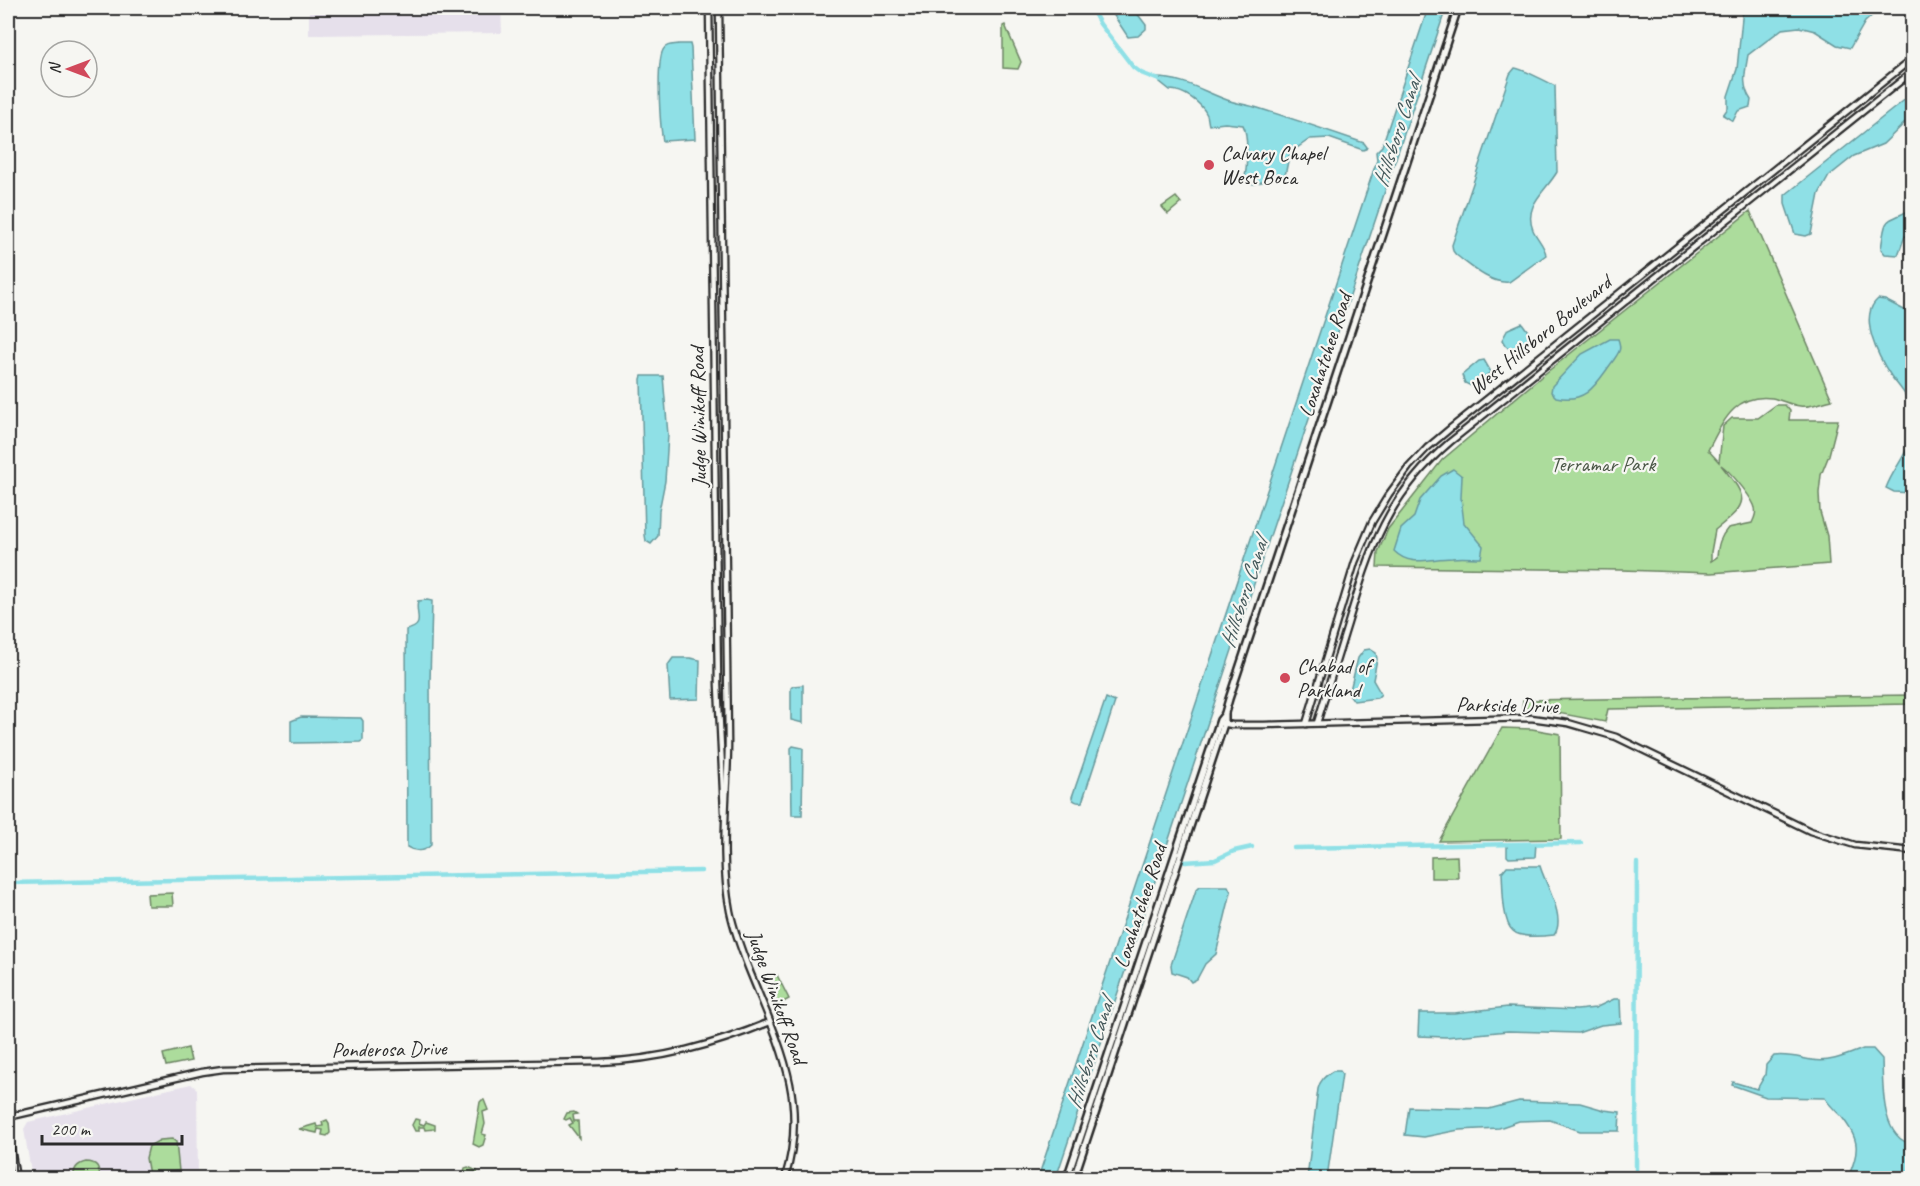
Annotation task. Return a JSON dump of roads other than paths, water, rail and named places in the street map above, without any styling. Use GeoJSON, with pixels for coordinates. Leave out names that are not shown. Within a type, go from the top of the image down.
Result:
{"type":"FeatureCollection","features":[{"type":"Feature","properties":{"kind":"main road","name":"Loxahatchee Road"},"geometry":{"type":"LineString","coordinates":[[1074,1179],[1458,8]]}},
{"type":"Feature","properties":{"kind":"main road","name":"Loxahatchee Road"},"geometry":{"type":"LineString","coordinates":[[1067,1179],[1222,723]]}},
{"type":"Feature","properties":{"kind":"street","name":"Judge Winikoff Road"},"geometry":{"type":"LineString","coordinates":[[710,8],[718,694],[726,885],[731,918],[787,1068],[794,1102],[793,1144],[785,1179]]}},
{"type":"Feature","properties":{"kind":"street","name":"Judge Winikoff Road"},"geometry":{"type":"LineString","coordinates":[[719,8],[728,711],[725,826]]}},
{"type":"Feature","properties":{"kind":"street","name":"West Hillsboro Boulevard"},"geometry":{"type":"LineString","coordinates":[[1306,724],[1364,538],[1384,500],[1414,461],[1452,427],[1912,59]]}},
{"type":"Feature","properties":{"kind":"street","name":"West Hillsboro Boulevard"},"geometry":{"type":"LineString","coordinates":[[1317,723],[1371,551],[1395,505],[1419,472],[1459,435],[1912,72]]}},
{"type":"Feature","properties":{"kind":"street","name":"Parkside Drive"},"geometry":{"type":"LineString","coordinates":[[1222,723],[1232,725],[1306,724],[1531,718],[1568,723],[1616,737],[1810,831],[1856,845],[1912,851]]}},
{"type":"Feature","properties":{"kind":"street","name":"Ponderosa Drive"},"geometry":{"type":"LineString","coordinates":[[8,1117],[202,1072],[223,1070],[638,1060],[700,1048],[770,1022]]}},
{"type":"Feature","properties":{"kind":"street"},"geometry":{"type":"LineString","coordinates":[[8,1131],[16,1179]]}},
{"type":"Feature","properties":{"kind":"water"},"geometry":{"type":"Polygon","coordinates":[[[1109,8],[1133,8],[1146,25],[1146,29],[1138,36],[1128,37],[1109,8]]]}},
{"type":"Feature","properties":{"kind":"water","name":"Hillsboro Canal"},"geometry":{"type":"Polygon","coordinates":[[[1428,8],[1446,8],[1056,1178],[1038,1178],[1377,160],[1376,152],[1382,146],[1428,8]]]}},
{"type":"Feature","properties":{"kind":"water"},"geometry":{"type":"Polygon","coordinates":[[[1743,8],[1766,11],[1782,8],[1880,8],[1865,22],[1850,48],[1837,45],[1815,31],[1799,27],[1782,29],[1748,55],[1745,79],[1751,100],[1750,107],[1738,111],[1733,121],[1723,115],[1728,108],[1728,96],[1737,69],[1743,8]]]}},
{"type":"Feature","properties":{"kind":"water"},"geometry":{"type":"Polygon","coordinates":[[[690,44],[691,48],[695,139],[663,141],[659,95],[661,57],[666,47],[690,44]]]}},
{"type":"Feature","properties":{"kind":"water"},"geometry":{"type":"Polygon","coordinates":[[[1515,68],[1555,86],[1557,172],[1537,199],[1531,213],[1533,230],[1546,255],[1509,282],[1502,282],[1474,269],[1456,255],[1452,245],[1510,74],[1515,68]]]}},
{"type":"Feature","properties":{"kind":"water"},"geometry":{"type":"Polygon","coordinates":[[[1155,78],[1176,80],[1230,101],[1364,143],[1367,147],[1363,150],[1329,138],[1310,139],[1289,156],[1285,176],[1254,184],[1244,182],[1247,144],[1243,125],[1225,123],[1209,125],[1207,115],[1196,101],[1186,94],[1170,90],[1155,78]]]}},
{"type":"Feature","properties":{"kind":"water"},"geometry":{"type":"Polygon","coordinates":[[[1912,94],[1912,116],[1883,144],[1854,156],[1829,176],[1819,194],[1811,234],[1806,236],[1795,234],[1785,204],[1785,195],[1912,94]]]}},
{"type":"Feature","properties":{"kind":"water"},"geometry":{"type":"Polygon","coordinates":[[[1912,209],[1912,237],[1905,236],[1898,255],[1885,254],[1881,249],[1886,225],[1891,219],[1912,209]]]}},
{"type":"Feature","properties":{"kind":"water"},"geometry":{"type":"Polygon","coordinates":[[[1878,299],[1885,300],[1912,314],[1912,416],[1904,392],[1886,368],[1872,337],[1869,316],[1878,299]]]}},
{"type":"Feature","properties":{"kind":"water"},"geometry":{"type":"Polygon","coordinates":[[[1522,323],[1532,337],[1512,351],[1502,340],[1508,329],[1522,323]]]}},
{"type":"Feature","properties":{"kind":"water"},"geometry":{"type":"Polygon","coordinates":[[[1610,339],[1618,339],[1619,351],[1590,389],[1584,394],[1567,398],[1556,397],[1551,392],[1552,386],[1582,354],[1610,339]]]}},
{"type":"Feature","properties":{"kind":"water"},"geometry":{"type":"Polygon","coordinates":[[[1484,360],[1491,372],[1471,386],[1465,383],[1462,375],[1479,361],[1484,360]]]}},
{"type":"Feature","properties":{"kind":"water"},"geometry":{"type":"Polygon","coordinates":[[[642,376],[663,376],[668,435],[658,536],[651,544],[646,541],[645,535],[642,376]]]}},
{"type":"Feature","properties":{"kind":"water"},"geometry":{"type":"Polygon","coordinates":[[[1912,432],[1912,493],[1894,492],[1886,488],[1908,446],[1912,432]]]}},
{"type":"Feature","properties":{"kind":"water"},"geometry":{"type":"Polygon","coordinates":[[[1453,469],[1462,476],[1461,498],[1464,523],[1483,546],[1481,558],[1414,561],[1400,556],[1394,551],[1401,529],[1414,517],[1420,500],[1441,476],[1453,469]]]}},
{"type":"Feature","properties":{"kind":"water"},"geometry":{"type":"Polygon","coordinates":[[[418,601],[432,601],[431,845],[422,850],[413,850],[407,847],[406,630],[416,626],[418,622],[418,601]]]}},
{"type":"Feature","properties":{"kind":"water"},"geometry":{"type":"Polygon","coordinates":[[[1370,649],[1376,653],[1373,680],[1381,694],[1377,698],[1354,701],[1349,694],[1358,658],[1364,650],[1370,649]]]}},
{"type":"Feature","properties":{"kind":"water"},"geometry":{"type":"Polygon","coordinates":[[[673,658],[700,660],[699,699],[670,700],[668,665],[673,658]]]}},
{"type":"Feature","properties":{"kind":"water"},"geometry":{"type":"Polygon","coordinates":[[[803,685],[803,723],[791,720],[791,688],[803,685]]]}},
{"type":"Feature","properties":{"kind":"water"},"geometry":{"type":"Polygon","coordinates":[[[1106,698],[1115,702],[1082,802],[1077,802],[1072,797],[1106,698]]]}},
{"type":"Feature","properties":{"kind":"water"},"geometry":{"type":"Polygon","coordinates":[[[301,717],[361,718],[363,740],[360,742],[291,742],[291,721],[301,717]]]}},
{"type":"Feature","properties":{"kind":"water"},"geometry":{"type":"Polygon","coordinates":[[[793,746],[803,748],[802,815],[792,815],[791,748],[793,746]]]}},
{"type":"Feature","properties":{"kind":"water"},"geometry":{"type":"Polygon","coordinates":[[[1536,843],[1535,857],[1509,858],[1507,856],[1507,844],[1536,843]]]}},
{"type":"Feature","properties":{"kind":"water"},"geometry":{"type":"Polygon","coordinates":[[[1507,866],[1540,866],[1557,910],[1558,920],[1554,935],[1521,935],[1509,926],[1504,903],[1502,872],[1507,866]]]}},
{"type":"Feature","properties":{"kind":"water"},"geometry":{"type":"Polygon","coordinates":[[[1200,886],[1228,886],[1231,892],[1216,954],[1205,964],[1197,979],[1191,982],[1187,977],[1172,972],[1171,965],[1196,890],[1200,886]]]}},
{"type":"Feature","properties":{"kind":"water"},"geometry":{"type":"Polygon","coordinates":[[[1614,999],[1620,999],[1621,1023],[1601,1025],[1578,1033],[1508,1031],[1446,1037],[1418,1036],[1419,1013],[1454,1013],[1508,1007],[1577,1010],[1595,1008],[1614,999]]]}},
{"type":"Feature","properties":{"kind":"water"},"geometry":{"type":"Polygon","coordinates":[[[1863,1049],[1873,1049],[1882,1059],[1885,1108],[1894,1132],[1902,1140],[1912,1144],[1912,1178],[1848,1178],[1856,1153],[1855,1139],[1841,1116],[1825,1098],[1766,1097],[1732,1085],[1733,1082],[1757,1089],[1765,1075],[1766,1065],[1774,1056],[1825,1060],[1863,1049]]]}},
{"type":"Feature","properties":{"kind":"water"},"geometry":{"type":"Polygon","coordinates":[[[1333,1071],[1340,1071],[1342,1074],[1327,1178],[1307,1178],[1318,1089],[1323,1078],[1333,1071]]]}},
{"type":"Feature","properties":{"kind":"water"},"geometry":{"type":"Polygon","coordinates":[[[1519,1101],[1580,1103],[1620,1112],[1619,1131],[1580,1131],[1550,1120],[1519,1121],[1499,1128],[1459,1130],[1424,1137],[1405,1135],[1409,1107],[1489,1109],[1519,1101]]]}},
{"type":"Feature","properties":{"kind":"waterway"},"geometry":{"type":"LineString","coordinates":[[1091,8],[1100,24],[1133,67],[1159,80]]}},
{"type":"Feature","properties":{"kind":"waterway"},"geometry":{"type":"LineString","coordinates":[[1294,848],[1581,843]]}},
{"type":"Feature","properties":{"kind":"waterway"},"geometry":{"type":"LineString","coordinates":[[1185,862],[1215,860],[1234,851],[1252,847]]}},
{"type":"Feature","properties":{"kind":"waterway"},"geometry":{"type":"LineString","coordinates":[[1636,1178],[1637,863]]}},
{"type":"Feature","properties":{"kind":"waterway"},"geometry":{"type":"LineString","coordinates":[[8,883],[701,871]]}},
{"type":"Feature","properties":{"kind":"place","name":"Calvary Chapel West Boca"},"geometry":{"type":"Point","coordinates":[1209,165]}},
{"type":"Feature","properties":{"kind":"place","name":"Chabad of Parkland"},"geometry":{"type":"Point","coordinates":[1285,678]}},
{"type":"Feature","properties":{"kind":"park label","name":"Terramar Park"},"geometry":{"type":"Point","coordinates":[1603,464]}}]}
